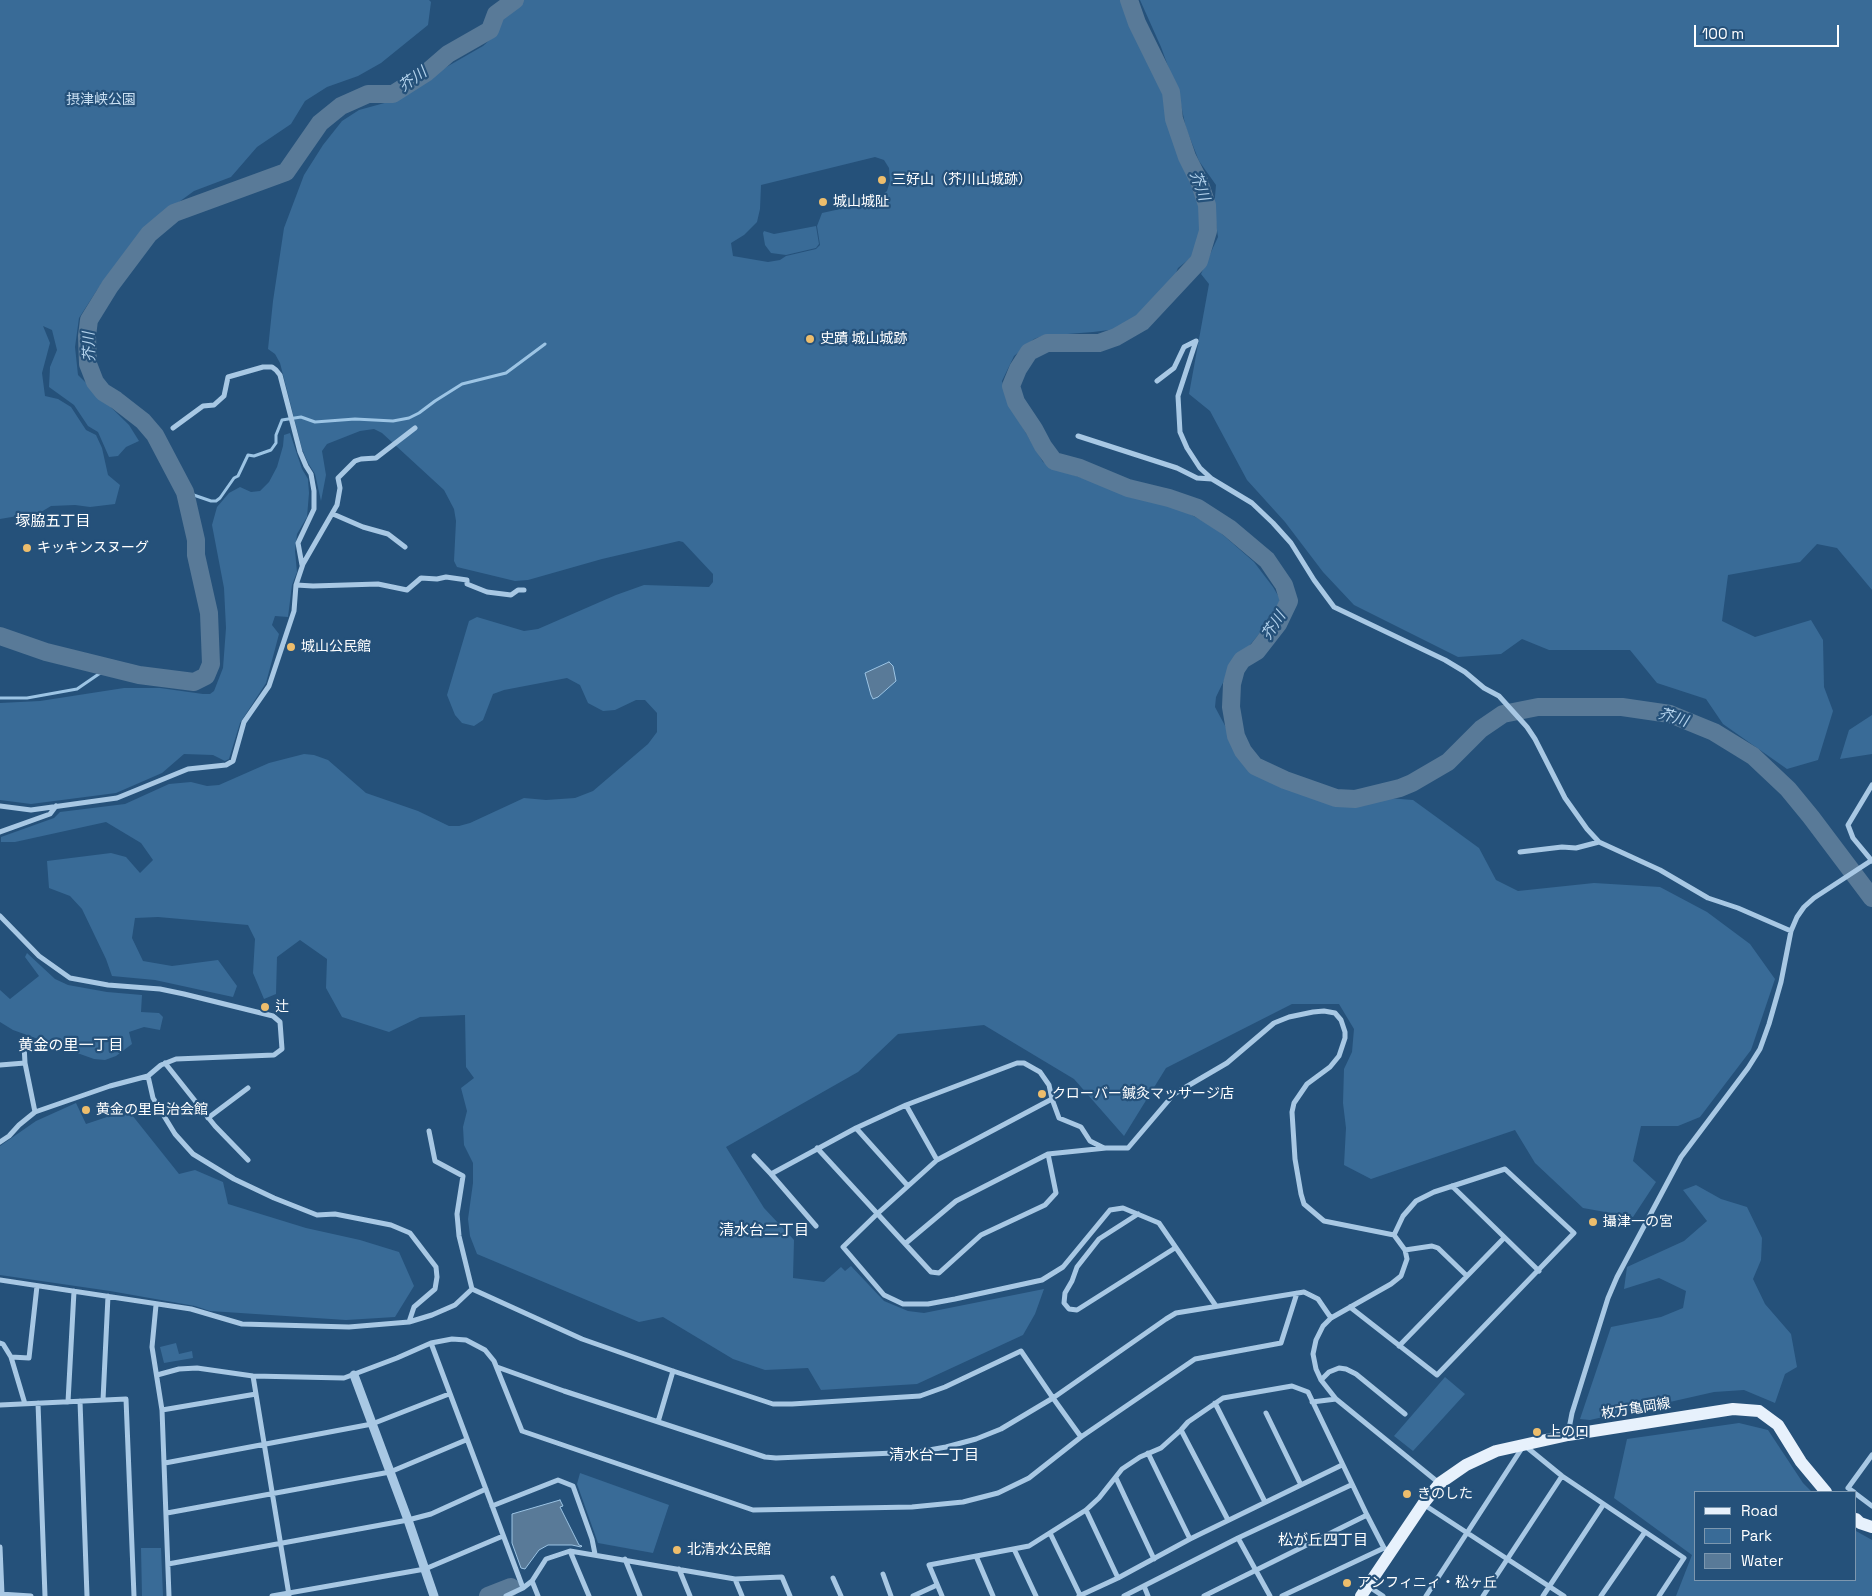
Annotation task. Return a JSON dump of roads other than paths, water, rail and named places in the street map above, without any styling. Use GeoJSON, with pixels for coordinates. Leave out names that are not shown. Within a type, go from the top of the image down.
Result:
{"type":"FeatureCollection","features":[{"type":"Feature","properties":{"kind":"main road","name":"枚方亀岡線"},"geometry":{"type":"LineString","coordinates":[[1364,1591],[1387,1550],[1440,1483],[1466,1465],[1496,1451],[1568,1435],[1733,1409],[1759,1411],[1778,1425],[1801,1462],[1825,1491]]}},
{"type":"Feature","properties":{"kind":"main road"},"geometry":{"type":"LineString","coordinates":[[1857,1520],[1872,1527]]}},
{"type":"Feature","properties":{"kind":"street"},"geometry":{"type":"LineString","coordinates":[[1157,381],[1174,368],[1184,347],[1196,340],[1178,396],[1178,411],[1180,432],[1187,448],[1200,468],[1212,479],[1252,504],[1273,523],[1291,543],[1314,580],[1334,607],[1445,660],[1465,672],[1484,688],[1499,696],[1527,727],[1565,798],[1587,829],[1599,842],[1660,870],[1708,898],[1738,908],[1791,931]]}},
{"type":"Feature","properties":{"kind":"street"},"geometry":{"type":"LineString","coordinates":[[173,428],[203,406],[214,405],[224,396],[228,378],[263,367],[272,367],[276,370],[280,375],[300,452],[311,474],[314,491],[314,509],[298,543],[302,566]]}},
{"type":"Feature","properties":{"kind":"street"},"geometry":{"type":"LineString","coordinates":[[0,806],[32,810],[117,798],[188,769],[226,765],[233,761],[244,722],[269,686],[294,611],[296,585],[302,566],[337,505],[340,488],[338,478],[350,465],[361,459],[376,458],[415,428]]}},
{"type":"Feature","properties":{"kind":"street"},"geometry":{"type":"LineString","coordinates":[[1078,436],[1177,468],[1197,478],[1212,479]]}},
{"type":"Feature","properties":{"kind":"street"},"geometry":{"type":"LineString","coordinates":[[333,514],[363,527],[388,534],[405,547]]}},
{"type":"Feature","properties":{"kind":"street"},"geometry":{"type":"LineString","coordinates":[[296,585],[378,584],[407,590],[422,578],[437,579],[446,577],[467,580],[467,584],[487,592],[511,595],[518,590],[524,590]]}},
{"type":"Feature","properties":{"kind":"street"},"geometry":{"type":"LineString","coordinates":[[1568,1435],[1572,1414],[1608,1298],[1617,1277],[1681,1157],[1748,1068],[1760,1049],[1781,982],[1791,931],[1797,917],[1814,898],[1870,861],[1853,838],[1848,825],[1872,786]]}},
{"type":"Feature","properties":{"kind":"street"},"geometry":{"type":"LineString","coordinates":[[0,832],[50,814],[56,806]]}},
{"type":"Feature","properties":{"kind":"street"},"geometry":{"type":"LineString","coordinates":[[1520,852],[1562,847],[1576,848],[1599,842]]}},
{"type":"Feature","properties":{"kind":"street"},"geometry":{"type":"LineString","coordinates":[[0,916],[39,956],[70,978],[108,985],[160,989],[273,1016],[280,1022],[282,1049],[274,1055],[176,1059],[148,1076],[110,1086],[35,1112],[0,1142]]}},
{"type":"Feature","properties":{"kind":"street"},"geometry":{"type":"LineString","coordinates":[[906,1243],[956,1201],[1048,1154],[1106,1148],[1128,1148],[1174,1094],[1227,1063],[1274,1023],[1313,1012],[1335,1013],[1341,1020],[1345,1032],[1339,1056],[1330,1067],[1307,1084],[1294,1103],[1292,1112],[1295,1159],[1301,1194],[1304,1204],[1324,1221],[1394,1235],[1405,1250],[1407,1259],[1401,1276],[1391,1284],[1331,1318],[1323,1326],[1316,1340],[1313,1354],[1316,1369],[1321,1380],[1336,1399],[1440,1483]]}},
{"type":"Feature","properties":{"kind":"street"},"geometry":{"type":"LineString","coordinates":[[24,1045],[25,1063],[35,1112]]}},
{"type":"Feature","properties":{"kind":"street"},"geometry":{"type":"LineString","coordinates":[[0,1065],[25,1063]]}},
{"type":"Feature","properties":{"kind":"street"},"geometry":{"type":"LineString","coordinates":[[771,1174],[856,1128],[906,1105],[1017,1063],[1024,1063],[1040,1072],[1049,1085],[1059,1118],[1081,1127],[1090,1141],[1106,1148]]}},
{"type":"Feature","properties":{"kind":"street"},"geometry":{"type":"LineString","coordinates":[[165,1064],[208,1118],[248,1160]]}},
{"type":"Feature","properties":{"kind":"street"},"geometry":{"type":"LineString","coordinates":[[148,1076],[153,1098],[174,1134],[193,1154],[234,1180],[317,1215],[335,1214],[391,1225],[410,1233],[436,1267],[437,1277],[435,1288],[414,1308],[409,1322]]}},
{"type":"Feature","properties":{"kind":"street"},"geometry":{"type":"LineString","coordinates":[[208,1118],[248,1088]]}},
{"type":"Feature","properties":{"kind":"street"},"geometry":{"type":"LineString","coordinates":[[1052,1099],[938,1160],[843,1247],[884,1295],[903,1304],[928,1304],[1042,1280],[1063,1267],[1110,1210],[1123,1208],[1159,1223],[1216,1306]]}},
{"type":"Feature","properties":{"kind":"street"},"geometry":{"type":"LineString","coordinates":[[906,1105],[938,1160]]}},
{"type":"Feature","properties":{"kind":"street"},"geometry":{"type":"LineString","coordinates":[[856,1128],[908,1186]]}},
{"type":"Feature","properties":{"kind":"street"},"geometry":{"type":"LineString","coordinates":[[429,1132],[435,1160],[463,1176],[456,1214],[459,1236],[472,1288]]}},
{"type":"Feature","properties":{"kind":"street"},"geometry":{"type":"LineString","coordinates":[[817,1148],[931,1272],[939,1272],[981,1235],[1045,1205],[1056,1193],[1048,1154]]}},
{"type":"Feature","properties":{"kind":"street"},"geometry":{"type":"LineString","coordinates":[[754,1156],[816,1226]]}},
{"type":"Feature","properties":{"kind":"street"},"geometry":{"type":"LineString","coordinates":[[1350,1307],[1437,1375],[1574,1233],[1506,1169],[1434,1192],[1416,1201],[1403,1216],[1394,1235]]}},
{"type":"Feature","properties":{"kind":"street"},"geometry":{"type":"LineString","coordinates":[[1452,1186],[1539,1271]]}},
{"type":"Feature","properties":{"kind":"street"},"geometry":{"type":"LineString","coordinates":[[1138,1214],[1099,1239],[1078,1267],[1065,1293],[1064,1303],[1069,1309],[1077,1310],[1175,1248]]}},
{"type":"Feature","properties":{"kind":"street"},"geometry":{"type":"LineString","coordinates":[[1399,1346],[1504,1238]]}},
{"type":"Feature","properties":{"kind":"street"},"geometry":{"type":"LineString","coordinates":[[1405,1250],[1432,1246],[1438,1248],[1466,1276]]}},
{"type":"Feature","properties":{"kind":"street"},"geometry":{"type":"LineString","coordinates":[[0,1280],[191,1309],[242,1324],[349,1327],[409,1322],[432,1315],[455,1305],[472,1288]]}},
{"type":"Feature","properties":{"kind":"street"},"geometry":{"type":"LineString","coordinates":[[11,1357],[29,1358],[36,1286]]}},
{"type":"Feature","properties":{"kind":"street"},"geometry":{"type":"LineString","coordinates":[[472,1288],[582,1339],[673,1372],[773,1404],[920,1396],[1021,1351],[1080,1437]]}},
{"type":"Feature","properties":{"kind":"street"},"geometry":{"type":"LineString","coordinates":[[68,1402],[74,1291]]}},
{"type":"Feature","properties":{"kind":"street"},"geometry":{"type":"LineString","coordinates":[[497,1368],[765,1457],[918,1452],[976,1439],[1025,1416],[1176,1313],[1304,1292],[1318,1299],[1331,1318]]}},
{"type":"Feature","properties":{"kind":"street"},"geometry":{"type":"LineString","coordinates":[[157,1376],[179,1369],[197,1368],[253,1376],[344,1378],[431,1343],[452,1339],[473,1342],[490,1355],[522,1431],[753,1510],[912,1507],[963,1502],[998,1493],[1029,1478],[1080,1437],[1195,1359],[1281,1343],[1297,1293]]}},
{"type":"Feature","properties":{"kind":"street"},"geometry":{"type":"LineString","coordinates":[[103,1400],[108,1296]]}},
{"type":"Feature","properties":{"kind":"street"},"geometry":{"type":"LineString","coordinates":[[156,1305],[152,1347],[162,1410],[170,1596]]}},
{"type":"Feature","properties":{"kind":"street"},"geometry":{"type":"LineString","coordinates":[[0,1343],[3,1344],[11,1357],[25,1404]]}},
{"type":"Feature","properties":{"kind":"street"},"geometry":{"type":"LineString","coordinates":[[431,1343],[523,1588]]}},
{"type":"Feature","properties":{"kind":"street"},"geometry":{"type":"LineString","coordinates":[[1321,1380],[1330,1372],[1339,1368],[1346,1369],[1356,1374],[1404,1414]]}},
{"type":"Feature","properties":{"kind":"street"},"geometry":{"type":"LineString","coordinates":[[658,1422],[673,1372]]}},
{"type":"Feature","properties":{"kind":"street"},"geometry":{"type":"LineString","coordinates":[[354,1375],[434,1596]]}},
{"type":"Feature","properties":{"kind":"street"},"geometry":{"type":"LineString","coordinates":[[253,1376],[289,1594]]}},
{"type":"Feature","properties":{"kind":"street"},"geometry":{"type":"LineString","coordinates":[[942,1596],[929,1565],[1029,1546],[1086,1510],[1099,1498],[1122,1469],[1161,1448],[1188,1422],[1223,1398],[1292,1386],[1308,1392],[1367,1515],[1387,1550],[1282,1596]]}},
{"type":"Feature","properties":{"kind":"street"},"geometry":{"type":"LineString","coordinates":[[162,1410],[256,1394]]}},
{"type":"Feature","properties":{"kind":"street"},"geometry":{"type":"LineString","coordinates":[[165,1463],[372,1424],[449,1394]]}},
{"type":"Feature","properties":{"kind":"street"},"geometry":{"type":"LineString","coordinates":[[0,1405],[126,1399],[134,1596]]}},
{"type":"Feature","properties":{"kind":"street"},"geometry":{"type":"LineString","coordinates":[[1312,1402],[1336,1399]]}},
{"type":"Feature","properties":{"kind":"street"},"geometry":{"type":"LineString","coordinates":[[80,1402],[88,1596]]}},
{"type":"Feature","properties":{"kind":"street"},"geometry":{"type":"LineString","coordinates":[[38,1403],[45,1596]]}},
{"type":"Feature","properties":{"kind":"street"},"geometry":{"type":"LineString","coordinates":[[1215,1403],[1265,1502]]}},
{"type":"Feature","properties":{"kind":"street"},"geometry":{"type":"LineString","coordinates":[[1266,1414],[1301,1485]]}},
{"type":"Feature","properties":{"kind":"street"},"geometry":{"type":"LineString","coordinates":[[1181,1430],[1228,1520]]}},
{"type":"Feature","properties":{"kind":"street"},"geometry":{"type":"LineString","coordinates":[[166,1513],[390,1472],[466,1440]]}},
{"type":"Feature","properties":{"kind":"street"},"geometry":{"type":"LineString","coordinates":[[1426,1596],[1524,1445],[1562,1476],[1603,1505],[1684,1558],[1659,1596]]}},
{"type":"Feature","properties":{"kind":"street"},"geometry":{"type":"LineString","coordinates":[[1148,1454],[1190,1539]]}},
{"type":"Feature","properties":{"kind":"street"},"geometry":{"type":"LineString","coordinates":[[1852,1491],[1848,1488],[1872,1455]]}},
{"type":"Feature","properties":{"kind":"street"},"geometry":{"type":"LineString","coordinates":[[1050,1533],[1079,1596],[1118,1578],[1228,1520],[1342,1465]]}},
{"type":"Feature","properties":{"kind":"street"},"geometry":{"type":"LineString","coordinates":[[1483,1596],[1562,1476]]}},
{"type":"Feature","properties":{"kind":"street"},"geometry":{"type":"LineString","coordinates":[[1116,1478],[1154,1559]]}},
{"type":"Feature","properties":{"kind":"street"},"geometry":{"type":"LineString","coordinates":[[492,1506],[558,1480],[573,1486],[592,1539],[595,1554]]}},
{"type":"Feature","properties":{"kind":"street"},"geometry":{"type":"LineString","coordinates":[[1124,1596],[1238,1538],[1352,1485]]}},
{"type":"Feature","properties":{"kind":"street"},"geometry":{"type":"LineString","coordinates":[[168,1564],[408,1520],[431,1514],[486,1489]]}},
{"type":"Feature","properties":{"kind":"street"},"geometry":{"type":"LineString","coordinates":[[1857,1495],[1872,1506]]}},
{"type":"Feature","properties":{"kind":"street"},"geometry":{"type":"LineString","coordinates":[[1423,1504],[1564,1596]]}},
{"type":"Feature","properties":{"kind":"street"},"geometry":{"type":"LineString","coordinates":[[1543,1596],[1603,1505]]}},
{"type":"Feature","properties":{"kind":"street"},"geometry":{"type":"LineString","coordinates":[[1086,1510],[1118,1578]]}},
{"type":"Feature","properties":{"kind":"street"},"geometry":{"type":"LineString","coordinates":[[1204,1596],[1367,1515]]}},
{"type":"Feature","properties":{"kind":"street"},"geometry":{"type":"LineString","coordinates":[[1601,1596],[1645,1532]]}},
{"type":"Feature","properties":{"kind":"street"},"geometry":{"type":"LineString","coordinates":[[272,1596],[425,1569],[503,1536]]}},
{"type":"Feature","properties":{"kind":"street"},"geometry":{"type":"LineString","coordinates":[[1238,1538],[1270,1596]]}},
{"type":"Feature","properties":{"kind":"street"},"geometry":{"type":"LineString","coordinates":[[0,1548],[1,1594],[30,1596]]}},
{"type":"Feature","properties":{"kind":"street"},"geometry":{"type":"LineString","coordinates":[[1014,1549],[1036,1596]]}},
{"type":"Feature","properties":{"kind":"street"},"geometry":{"type":"LineString","coordinates":[[570,1551],[589,1596]]}},
{"type":"Feature","properties":{"kind":"street"},"geometry":{"type":"LineString","coordinates":[[506,1596],[523,1588],[532,1581],[546,1559],[570,1551],[735,1579],[782,1577],[790,1596]]}},
{"type":"Feature","properties":{"kind":"street"},"geometry":{"type":"LineString","coordinates":[[976,1556],[993,1596]]}},
{"type":"Feature","properties":{"kind":"street"},"geometry":{"type":"LineString","coordinates":[[625,1559],[640,1596]]}},
{"type":"Feature","properties":{"kind":"street"},"geometry":{"type":"LineString","coordinates":[[679,1569],[690,1596]]}},
{"type":"Feature","properties":{"kind":"street"},"geometry":{"type":"LineString","coordinates":[[882,1574],[891,1596]]}},
{"type":"Feature","properties":{"kind":"street"},"geometry":{"type":"LineString","coordinates":[[833,1578],[841,1596]]}},
{"type":"Feature","properties":{"kind":"street"},"geometry":{"type":"LineString","coordinates":[[735,1579],[742,1596]]}},
{"type":"Feature","properties":{"kind":"street"},"geometry":{"type":"LineString","coordinates":[[532,1581],[538,1596]]}},
{"type":"Feature","properties":{"kind":"street"},"geometry":{"type":"LineString","coordinates":[[913,1596],[938,1585]]}},
{"type":"Feature","properties":{"kind":"street"},"geometry":{"type":"LineString","coordinates":[[1144,1586],[1148,1596]]}},
{"type":"Feature","properties":{"kind":"street"},"geometry":{"type":"LineString","coordinates":[[1364,1591],[1383,1596]]}},
{"type":"Feature","properties":{"kind":"water"},"geometry":{"type":"Polygon","coordinates":[[[889,662],[893,666],[896,681],[878,697],[873,699],[865,673],[889,662]]]}},
{"type":"Feature","properties":{"kind":"water"},"geometry":{"type":"Polygon","coordinates":[[[560,1500],[563,1506],[560,1507],[579,1545],[582,1546],[548,1545],[539,1550],[525,1569],[521,1568],[512,1543],[512,1514],[560,1500]]]}},
{"type":"Feature","properties":{"kind":"waterway","name":"芥川"},"geometry":{"type":"LineString","coordinates":[[0,636],[46,652],[139,675],[194,682],[206,676],[211,664],[209,613],[185,492],[155,435],[143,421],[103,392],[95,382],[88,364],[87,336],[89,320],[110,286],[149,234],[174,213],[286,172],[320,123],[341,106],[368,94],[393,94],[426,73],[448,54],[490,30],[496,14],[515,0]]}},
{"type":"Feature","properties":{"kind":"waterway","name":"芥川"},"geometry":{"type":"LineString","coordinates":[[1129,0],[1137,23],[1171,92],[1174,119],[1207,205],[1208,231],[1199,261],[1142,322],[1116,337],[1099,343],[1047,343],[1029,352],[1018,369],[1011,386],[1016,402],[1054,461],[1080,468],[1128,488],[1169,498],[1198,508],[1229,528],[1267,560],[1284,585],[1289,601],[1278,624],[1257,651],[1242,660],[1236,669],[1232,684],[1231,707],[1236,736],[1243,751],[1255,766],[1285,780],[1336,798],[1355,799],[1400,788],[1412,783],[1448,762],[1481,729],[1503,714],[1538,707],[1622,707],[1670,714],[1714,732],[1753,756],[1788,789],[1872,898]]}},
{"type":"Feature","properties":{"kind":"waterway"},"geometry":{"type":"LineString","coordinates":[[185,492],[216,501],[234,478],[238,476],[248,455],[254,456],[271,450],[276,443],[276,435],[282,420],[301,417],[315,422],[355,419],[393,421],[409,418],[462,384],[506,373],[545,344]]}},
{"type":"Feature","properties":{"kind":"waterway"},"geometry":{"type":"LineString","coordinates":[[0,698],[27,698],[77,689],[109,667]]}},
{"type":"Feature","properties":{"kind":"waterway"},"geometry":{"type":"LineString","coordinates":[[488,1596],[511,1587]]}},
{"type":"Feature","properties":{"kind":"place","name":"三好山（芥川山城跡）"},"geometry":{"type":"Point","coordinates":[882,180]}},
{"type":"Feature","properties":{"kind":"place","name":"城山城阯"},"geometry":{"type":"Point","coordinates":[823,202]}},
{"type":"Feature","properties":{"kind":"place","name":"史蹟 城山城跡"},"geometry":{"type":"Point","coordinates":[810,339]}},
{"type":"Feature","properties":{"kind":"place","name":"キッキンスヌーグ"},"geometry":{"type":"Point","coordinates":[27,548]}},
{"type":"Feature","properties":{"kind":"place","name":"城山公民館"},"geometry":{"type":"Point","coordinates":[291,647]}},
{"type":"Feature","properties":{"kind":"place","name":"辻"},"geometry":{"type":"Point","coordinates":[265,1007]}},
{"type":"Feature","properties":{"kind":"place","name":"クローバー鍼灸マッサージ店"},"geometry":{"type":"Point","coordinates":[1042,1094]}},
{"type":"Feature","properties":{"kind":"place","name":"黄金の里自治会館"},"geometry":{"type":"Point","coordinates":[86,1110]}},
{"type":"Feature","properties":{"kind":"place","name":"攝津一の宮"},"geometry":{"type":"Point","coordinates":[1593,1222]}},
{"type":"Feature","properties":{"kind":"place","name":"上の口"},"geometry":{"type":"Point","coordinates":[1537,1432]}},
{"type":"Feature","properties":{"kind":"place","name":"きのした"},"geometry":{"type":"Point","coordinates":[1407,1494]}},
{"type":"Feature","properties":{"kind":"place","name":"北清水公民館"},"geometry":{"type":"Point","coordinates":[677,1550]}},
{"type":"Feature","properties":{"kind":"place","name":"アンフィニィ・松ヶ丘"},"geometry":{"type":"Point","coordinates":[1347,1583]}},
{"type":"Feature","properties":{"kind":"district","name":"塚脇五丁目"},"geometry":{"type":"Point","coordinates":[53,522]}},
{"type":"Feature","properties":{"kind":"district","name":"黄金の里一丁目"},"geometry":{"type":"Point","coordinates":[71,1046]}},
{"type":"Feature","properties":{"kind":"district","name":"清水台二丁目"},"geometry":{"type":"Point","coordinates":[764,1231]}},
{"type":"Feature","properties":{"kind":"district","name":"清水台一丁目"},"geometry":{"type":"Point","coordinates":[934,1456]}},
{"type":"Feature","properties":{"kind":"district","name":"松が丘四丁目"},"geometry":{"type":"Point","coordinates":[1323,1541]}},
{"type":"Feature","properties":{"kind":"park label","name":"摂津峡公園"},"geometry":{"type":"Point","coordinates":[101,100]}}]}
